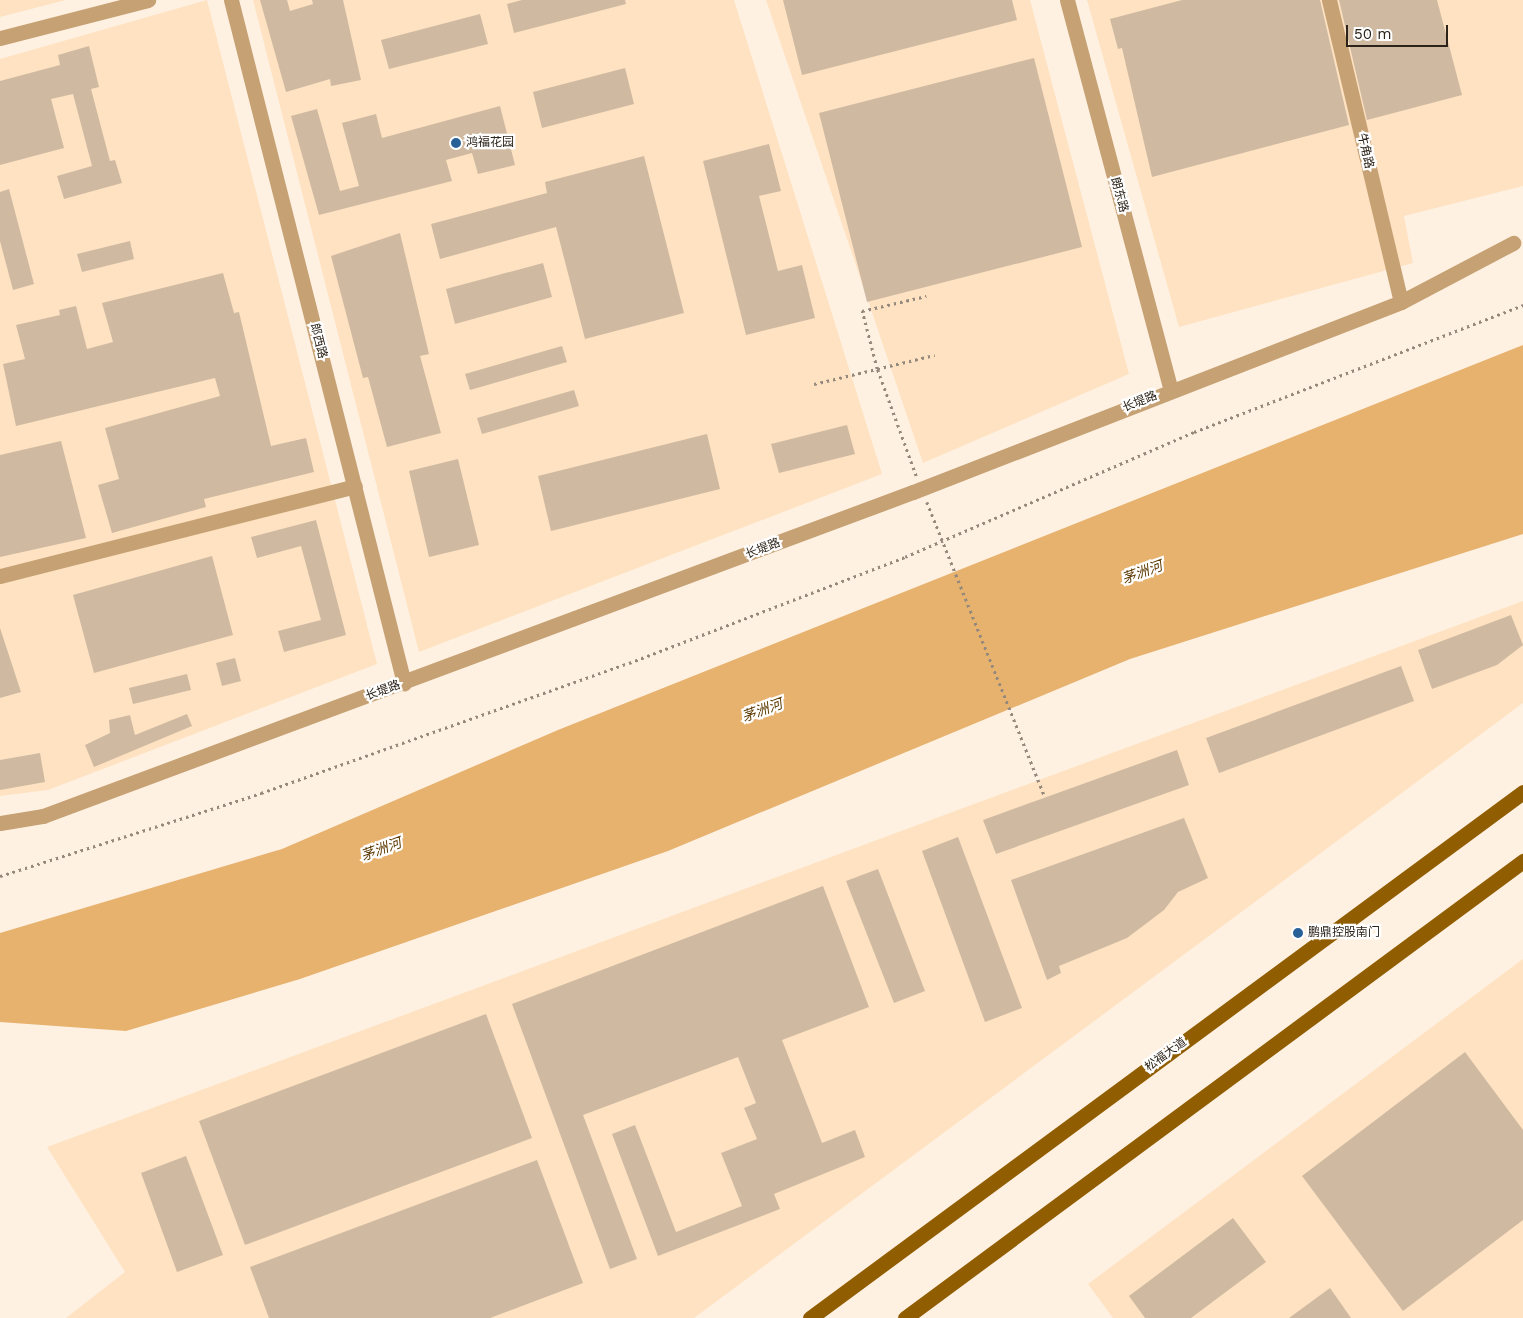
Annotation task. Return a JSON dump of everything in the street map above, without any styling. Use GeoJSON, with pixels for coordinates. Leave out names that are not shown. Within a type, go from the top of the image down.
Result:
{"type":"FeatureCollection","features":[{"type":"Feature","properties":{"kind":"main road","name":"松福大道"},"geometry":{"type":"LineString","coordinates":[[810,1318],[1523,792]]}},
{"type":"Feature","properties":{"kind":"main road"},"geometry":{"type":"LineString","coordinates":[[905,1318],[1523,861]]}},
{"type":"Feature","properties":{"kind":"street"},"geometry":{"type":"LineString","coordinates":[[0,38],[148,0]]}},
{"type":"Feature","properties":{"kind":"street","name":"郎西路"},"geometry":{"type":"LineString","coordinates":[[231,0],[404,683]]}},
{"type":"Feature","properties":{"kind":"street","name":"朗东路"},"geometry":{"type":"LineString","coordinates":[[1067,0],[1172,390]]}},
{"type":"Feature","properties":{"kind":"street","name":"牛角路"},"geometry":{"type":"LineString","coordinates":[[1329,0],[1401,302]]}},
{"type":"Feature","properties":{"kind":"street","name":"长堤路"},"geometry":{"type":"LineString","coordinates":[[0,823],[42,816],[404,683],[1172,390],[1401,302],[1513,243]]}},
{"type":"Feature","properties":{"kind":"street"},"geometry":{"type":"LineString","coordinates":[[0,576],[354,486]]}},
{"type":"Feature","properties":{"kind":"path"},"geometry":{"type":"LineString","coordinates":[[918,480],[877,369],[862,311],[926,296]]}},
{"type":"Feature","properties":{"kind":"path"},"geometry":{"type":"LineString","coordinates":[[0,876],[261,793],[629,663],[905,557],[1194,432],[1523,305]]}},
{"type":"Feature","properties":{"kind":"path"},"geometry":{"type":"LineString","coordinates":[[814,384],[935,355]]}},
{"type":"Feature","properties":{"kind":"path"},"geometry":{"type":"LineString","coordinates":[[925,498],[1046,797]]}},
{"type":"Feature","properties":{"kind":"shaded area"},"geometry":{"type":"Polygon","coordinates":[[[0,0],[66,0],[0,17],[0,0]]]}},
{"type":"Feature","properties":{"kind":"shaded area"},"geometry":{"type":"Polygon","coordinates":[[[207,0],[377,664],[48,790],[0,796],[0,59],[207,0]]]}},
{"type":"Feature","properties":{"kind":"shaded area"},"geometry":{"type":"Polygon","coordinates":[[[253,0],[734,0],[882,474],[419,652],[253,0]]]}},
{"type":"Feature","properties":{"kind":"shaded area"},"geometry":{"type":"Polygon","coordinates":[[[766,0],[1030,0],[1129,374],[923,463],[766,0]]]}},
{"type":"Feature","properties":{"kind":"shaded area"},"geometry":{"type":"Polygon","coordinates":[[[1087,0],[1523,0],[1523,186],[1404,216],[1413,263],[1179,327],[1087,0]]]}},
{"type":"Feature","properties":{"kind":"shaded area"},"geometry":{"type":"Polygon","coordinates":[[[1523,601],[1523,703],[694,1318],[66,1318],[125,1272],[47,1147],[1523,601]]]}},
{"type":"Feature","properties":{"kind":"shaded area"},"geometry":{"type":"Polygon","coordinates":[[[1523,959],[1523,1318],[1113,1318],[1088,1284],[1523,959]]]}},
{"type":"Feature","properties":{"kind":"water","name":"茅洲河"},"geometry":{"type":"Polygon","coordinates":[[[1523,345],[1523,534],[1130,659],[668,851],[300,979],[126,1031],[0,1022],[0,933],[282,849],[558,730],[1523,345]]]}},
{"type":"Feature","properties":{"kind":"building"},"geometry":{"type":"Polygon","coordinates":[[[260,0],[287,0],[290,11],[313,4],[312,0],[343,0],[361,80],[331,86],[330,79],[286,92],[260,0]]]}},
{"type":"Feature","properties":{"kind":"building"},"geometry":{"type":"Polygon","coordinates":[[[522,0],[625,0],[626,4],[514,33],[507,4],[522,0]]]}},
{"type":"Feature","properties":{"kind":"building"},"geometry":{"type":"Polygon","coordinates":[[[783,0],[1012,0],[1017,20],[802,75],[783,0]]]}},
{"type":"Feature","properties":{"kind":"building"},"geometry":{"type":"Polygon","coordinates":[[[1182,0],[1320,0],[1349,125],[1152,177],[1122,48],[1118,49],[1110,19],[1182,0]]]}},
{"type":"Feature","properties":{"kind":"building"},"geometry":{"type":"Polygon","coordinates":[[[1339,0],[1437,0],[1462,95],[1367,120],[1339,0]]]}},
{"type":"Feature","properties":{"kind":"building"},"geometry":{"type":"Polygon","coordinates":[[[480,14],[488,44],[389,69],[381,40],[480,14]]]}},
{"type":"Feature","properties":{"kind":"building"},"geometry":{"type":"Polygon","coordinates":[[[89,46],[99,87],[91,89],[110,161],[115,160],[122,183],[64,199],[57,176],[92,166],[73,94],[51,99],[64,148],[0,165],[0,81],[60,65],[58,55],[89,46]]]}},
{"type":"Feature","properties":{"kind":"building"},"geometry":{"type":"Polygon","coordinates":[[[1034,58],[1082,247],[867,302],[819,113],[1034,58]]]}},
{"type":"Feature","properties":{"kind":"building"},"geometry":{"type":"Polygon","coordinates":[[[625,68],[634,104],[542,128],[533,92],[625,68]]]}},
{"type":"Feature","properties":{"kind":"building"},"geometry":{"type":"Polygon","coordinates":[[[500,106],[515,165],[478,174],[472,153],[446,160],[452,181],[319,215],[291,116],[317,109],[340,191],[359,186],[342,123],[376,114],[382,138],[500,106]]]}},
{"type":"Feature","properties":{"kind":"building"},"geometry":{"type":"Polygon","coordinates":[[[769,144],[781,191],[759,196],[778,271],[802,265],[815,318],[746,335],[703,161],[769,144]]]}},
{"type":"Feature","properties":{"kind":"building"},"geometry":{"type":"Polygon","coordinates":[[[644,156],[684,313],[585,339],[556,227],[440,259],[431,224],[547,193],[545,182],[644,156]]]}},
{"type":"Feature","properties":{"kind":"building"},"geometry":{"type":"Polygon","coordinates":[[[9,189],[34,284],[13,290],[0,241],[0,192],[9,189]]]}},
{"type":"Feature","properties":{"kind":"building"},"geometry":{"type":"Polygon","coordinates":[[[400,233],[429,354],[420,356],[441,433],[387,447],[368,377],[363,378],[331,256],[400,233]]]}},
{"type":"Feature","properties":{"kind":"building"},"geometry":{"type":"Polygon","coordinates":[[[130,241],[134,259],[82,272],[77,254],[130,241]]]}},
{"type":"Feature","properties":{"kind":"building"},"geometry":{"type":"Polygon","coordinates":[[[543,263],[552,297],[455,324],[446,289],[543,263]]]}},
{"type":"Feature","properties":{"kind":"building"},"geometry":{"type":"Polygon","coordinates":[[[223,273],[234,313],[239,312],[271,446],[306,438],[314,472],[204,499],[206,507],[112,533],[98,485],[119,479],[105,428],[220,396],[215,378],[16,426],[3,364],[25,359],[16,325],[60,315],[59,310],[76,306],[87,349],[113,342],[102,303],[223,273]]]}},
{"type":"Feature","properties":{"kind":"building"},"geometry":{"type":"Polygon","coordinates":[[[562,346],[567,362],[470,390],[465,374],[562,346]]]}},
{"type":"Feature","properties":{"kind":"building"},"geometry":{"type":"Polygon","coordinates":[[[574,390],[579,406],[482,434],[477,418],[574,390]]]}},
{"type":"Feature","properties":{"kind":"building"},"geometry":{"type":"Polygon","coordinates":[[[847,425],[855,454],[779,473],[771,444],[847,425]]]}},
{"type":"Feature","properties":{"kind":"building"},"geometry":{"type":"Polygon","coordinates":[[[707,434],[720,489],[551,531],[538,476],[707,434]]]}},
{"type":"Feature","properties":{"kind":"building"},"geometry":{"type":"Polygon","coordinates":[[[61,441],[86,538],[0,557],[0,455],[61,441]]]}},
{"type":"Feature","properties":{"kind":"building"},"geometry":{"type":"Polygon","coordinates":[[[458,459],[479,545],[429,557],[409,471],[458,459]]]}},
{"type":"Feature","properties":{"kind":"building"},"geometry":{"type":"Polygon","coordinates":[[[316,520],[346,635],[284,652],[278,631],[321,620],[301,546],[257,558],[251,537],[316,520]]]}},
{"type":"Feature","properties":{"kind":"building"},"geometry":{"type":"Polygon","coordinates":[[[212,556],[233,635],[94,673],[73,595],[212,556]]]}},
{"type":"Feature","properties":{"kind":"building"},"geometry":{"type":"Polygon","coordinates":[[[1511,615],[1523,645],[1497,665],[1432,689],[1418,650],[1511,615]]]}},
{"type":"Feature","properties":{"kind":"building"},"geometry":{"type":"Polygon","coordinates":[[[0,628],[21,692],[0,698],[0,628]]]}},
{"type":"Feature","properties":{"kind":"building"},"geometry":{"type":"Polygon","coordinates":[[[235,658],[241,681],[222,686],[216,663],[235,658]]]}},
{"type":"Feature","properties":{"kind":"building"},"geometry":{"type":"Polygon","coordinates":[[[1401,666],[1414,701],[1219,773],[1206,738],[1401,666]]]}},
{"type":"Feature","properties":{"kind":"building"},"geometry":{"type":"Polygon","coordinates":[[[187,674],[191,690],[133,704],[129,688],[187,674]]]}},
{"type":"Feature","properties":{"kind":"building"},"geometry":{"type":"Polygon","coordinates":[[[187,714],[192,726],[94,767],[85,745],[110,733],[109,720],[130,715],[135,735],[187,714]]]}},
{"type":"Feature","properties":{"kind":"building"},"geometry":{"type":"Polygon","coordinates":[[[1177,750],[1189,785],[996,854],[983,820],[1177,750]]]}},
{"type":"Feature","properties":{"kind":"building"},"geometry":{"type":"Polygon","coordinates":[[[40,753],[45,782],[0,790],[0,760],[40,753]]]}},
{"type":"Feature","properties":{"kind":"building"},"geometry":{"type":"Polygon","coordinates":[[[1184,818],[1208,878],[1178,892],[1164,910],[1127,938],[1059,966],[1061,973],[1047,980],[1011,880],[1184,818]]]}},
{"type":"Feature","properties":{"kind":"building"},"geometry":{"type":"Polygon","coordinates":[[[958,837],[1022,1008],[985,1022],[922,851],[958,837]]]}},
{"type":"Feature","properties":{"kind":"building"},"geometry":{"type":"Polygon","coordinates":[[[878,869],[925,991],[894,1003],[846,881],[878,869]]]}},
{"type":"Feature","properties":{"kind":"building"},"geometry":{"type":"Polygon","coordinates":[[[823,886],[869,1007],[782,1040],[822,1143],[855,1130],[865,1157],[774,1194],[780,1209],[658,1256],[612,1134],[635,1125],[676,1232],[742,1206],[721,1153],[757,1139],[744,1108],[756,1103],[738,1057],[583,1115],[637,1259],[610,1269],[512,1004],[823,886]]]}},
{"type":"Feature","properties":{"kind":"building"},"geometry":{"type":"Polygon","coordinates":[[[486,1014],[532,1138],[245,1245],[199,1121],[486,1014]]]}},
{"type":"Feature","properties":{"kind":"building"},"geometry":{"type":"Polygon","coordinates":[[[1465,1052],[1523,1130],[1523,1220],[1403,1311],[1302,1176],[1465,1052]]]}},
{"type":"Feature","properties":{"kind":"building"},"geometry":{"type":"Polygon","coordinates":[[[186,1156],[223,1255],[177,1272],[141,1173],[186,1156]]]}},
{"type":"Feature","properties":{"kind":"building"},"geometry":{"type":"Polygon","coordinates":[[[537,1160],[583,1283],[490,1318],[269,1318],[250,1267],[537,1160]]]}},
{"type":"Feature","properties":{"kind":"building"},"geometry":{"type":"Polygon","coordinates":[[[1233,1218],[1266,1262],[1191,1318],[1145,1318],[1129,1296],[1233,1218]]]}},
{"type":"Feature","properties":{"kind":"building"},"geometry":{"type":"Polygon","coordinates":[[[1330,1288],[1351,1318],[1289,1318],[1330,1288]]]}},
{"type":"Feature","properties":{"kind":"place","name":"鸿福花园"},"geometry":{"type":"Point","coordinates":[456,143]}},
{"type":"Feature","properties":{"kind":"place","name":"鹏鼎控股南门"},"geometry":{"type":"Point","coordinates":[1298,933]}}]}
